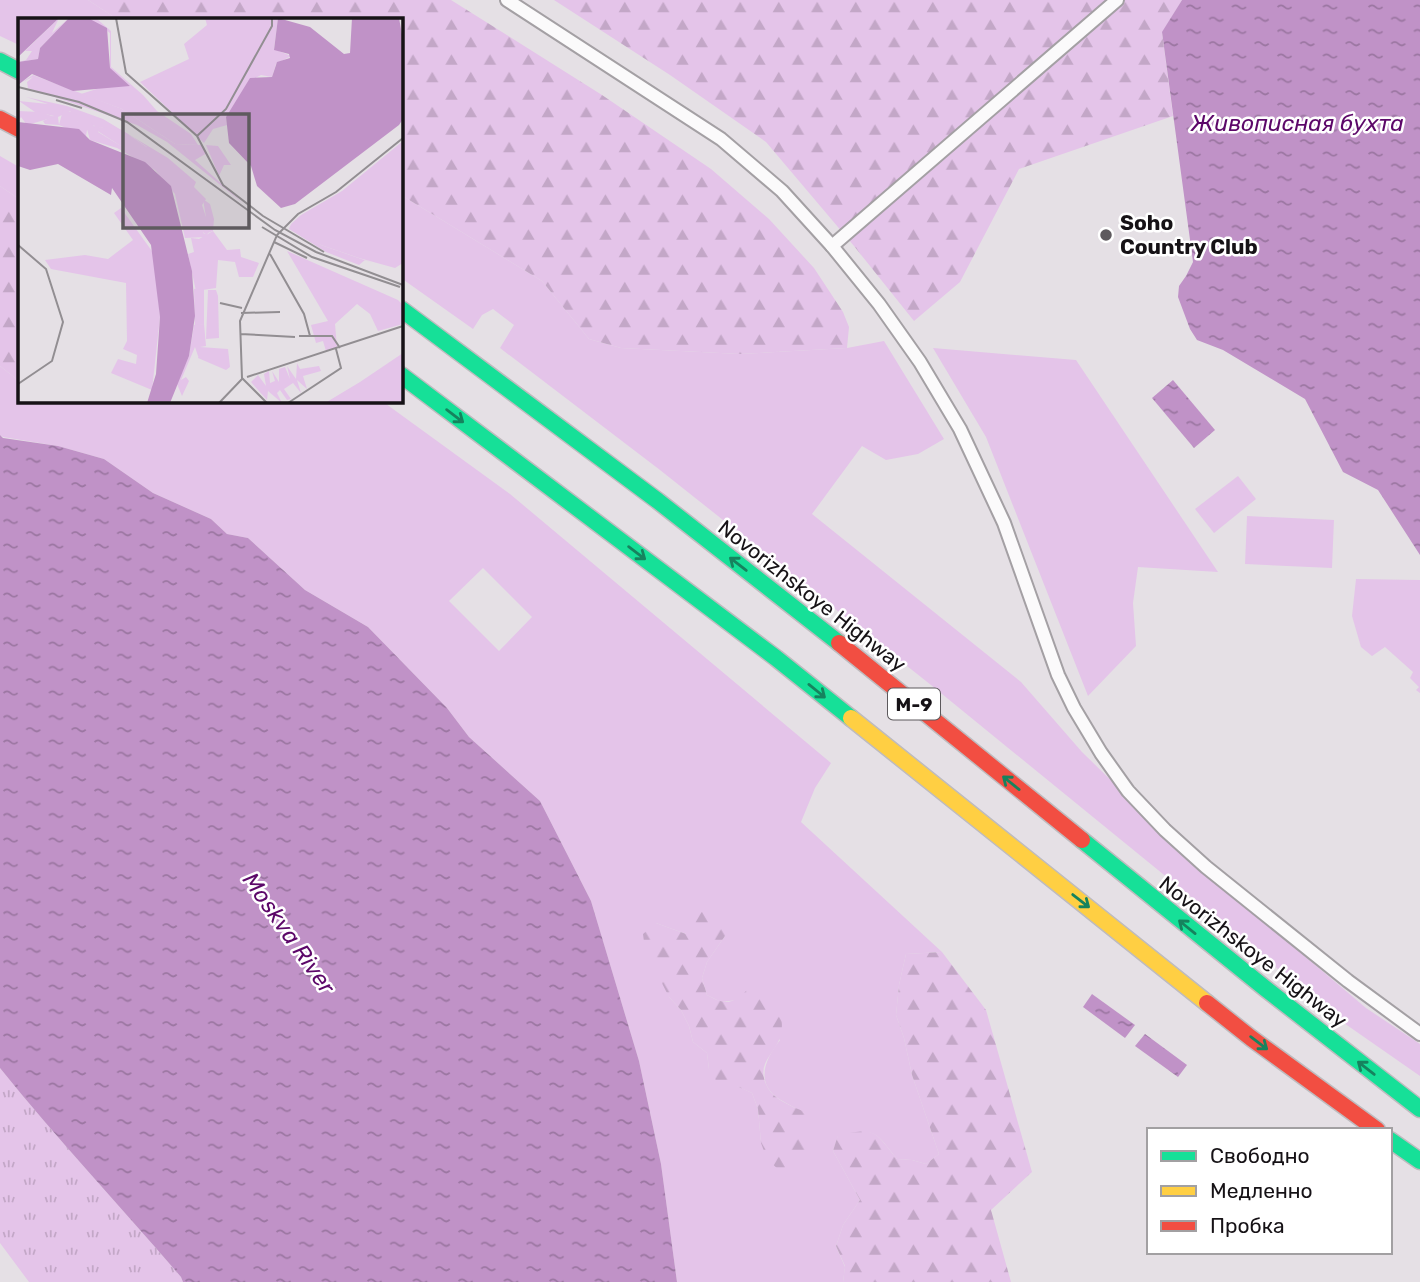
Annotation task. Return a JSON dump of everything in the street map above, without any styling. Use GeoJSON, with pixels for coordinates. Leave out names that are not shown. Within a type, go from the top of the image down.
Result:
{"type":"FeatureCollection","features":[{"type":"Feature","properties":{"kind":"highway"},"geometry":{"type":"LineString","coordinates":[[0,61],[18,70]]}},
{"type":"Feature","properties":{"kind":"highway"},"geometry":{"type":"LineString","coordinates":[[0,119],[18,128]]}},
{"type":"Feature","properties":{"kind":"highway","name":"Novorizhskoye Highway"},"geometry":{"type":"LineString","coordinates":[[402,310],[600,457],[810,619],[1183,924],[1420,1109]]}},
{"type":"Feature","properties":{"kind":"highway","name":"М-9"},"geometry":{"type":"LineString","coordinates":[[402,376],[776,658],[1251,1038],[1374,1128]]}},
{"type":"Feature","properties":{"kind":"highway"},"geometry":{"type":"LineString","coordinates":[[1392,1141],[1420,1161]]}},
{"type":"Feature","properties":{"kind":"street"},"geometry":{"type":"LineString","coordinates":[[507,0],[720,139],[782,191],[832,246],[879,304],[920,362],[960,429],[1004,523],[1058,675],[1101,753],[1128,791],[1165,830],[1206,867],[1348,981],[1420,1034]]}},
{"type":"Feature","properties":{"kind":"street"},"geometry":{"type":"LineString","coordinates":[[832,246],[1117,0]]}},
{"type":"Feature","properties":{"kind":"green space"},"geometry":{"type":"Polygon","coordinates":[[[0,0],[88,0],[115,18],[18,18],[18,45],[0,36],[0,0]]]}},
{"type":"Feature","properties":{"kind":"green space"},"geometry":{"type":"Polygon","coordinates":[[[88,0],[451,0],[602,95],[711,169],[769,219],[814,268],[843,312],[849,327],[847,348],[740,354],[621,348],[589,339],[542,281],[402,196],[402,18],[115,18],[88,0]]]}},
{"type":"Feature","properties":{"kind":"green space"},"geometry":{"type":"Polygon","coordinates":[[[554,0],[1182,0],[1162,33],[1173,116],[1019,169],[960,282],[914,321],[766,142],[670,75],[554,0]]]}},
{"type":"Feature","properties":{"kind":"green space"},"geometry":{"type":"Polygon","coordinates":[[[0,156],[18,166],[18,198],[0,186],[0,156]]]}},
{"type":"Feature","properties":{"kind":"green space"},"geometry":{"type":"Polygon","coordinates":[[[0,186],[18,198],[18,380],[0,366],[0,186]]]}},
{"type":"Feature","properties":{"kind":"green space"},"geometry":{"type":"Polygon","coordinates":[[[402,196],[542,281],[589,339],[621,348],[740,354],[847,348],[884,341],[944,439],[918,454],[886,460],[862,446],[812,514],[1021,682],[1082,752],[1127,796],[1153,828],[1366,1008],[1420,1044],[1420,1076],[1331,1014],[931,685],[660,470],[500,348],[514,325],[493,309],[482,315],[473,329],[402,279],[402,196]]]}},
{"type":"Feature","properties":{"kind":"green space"},"geometry":{"type":"Polygon","coordinates":[[[933,348],[1076,360],[1218,572],[1138,567],[1133,603],[1136,646],[1088,696],[986,437],[933,348]]]}},
{"type":"Feature","properties":{"kind":"green space"},"geometry":{"type":"Polygon","coordinates":[[[0,366],[18,380],[18,402],[383,402],[510,494],[831,763],[815,788],[801,822],[942,952],[906,954],[896,1015],[912,1075],[939,1154],[926,1164],[897,1159],[873,1134],[860,1132],[838,1136],[833,1151],[860,1200],[843,1225],[836,1246],[845,1267],[843,1282],[677,1282],[661,1164],[639,1061],[591,901],[540,801],[469,737],[447,708],[368,627],[305,590],[248,538],[227,534],[211,519],[153,493],[104,459],[58,446],[0,435],[0,366]],[[483,568],[449,601],[499,651],[532,617],[483,568]],[[656,923],[669,997],[681,1010],[693,1042],[707,1053],[709,1069],[752,1093],[758,1109],[761,1143],[804,1113],[779,1099],[767,1085],[767,1062],[780,1040],[737,1000],[721,1002],[707,995],[702,978],[707,962],[725,936],[686,934],[656,923]]]}},
{"type":"Feature","properties":{"kind":"green space"},"geometry":{"type":"Polygon","coordinates":[[[1238,476],[1256,499],[1214,533],[1195,509],[1238,476]]]}},
{"type":"Feature","properties":{"kind":"green space"},"geometry":{"type":"Polygon","coordinates":[[[1247,516],[1334,520],[1332,568],[1245,564],[1247,516]]]}},
{"type":"Feature","properties":{"kind":"green space"},"geometry":{"type":"Polygon","coordinates":[[[1356,579],[1420,580],[1420,693],[1416,690],[1419,687],[1410,678],[1413,672],[1385,647],[1372,656],[1361,647],[1352,616],[1356,579]]]}},
{"type":"Feature","properties":{"kind":"green space"},"geometry":{"type":"Polygon","coordinates":[[[706,907],[721,908],[732,920],[725,936],[707,962],[702,978],[707,995],[730,1002],[749,988],[763,991],[778,1006],[782,1020],[781,1034],[763,1071],[768,1089],[774,1096],[802,1111],[807,1118],[810,1133],[807,1150],[801,1163],[793,1169],[780,1171],[767,1159],[761,1143],[758,1109],[752,1093],[736,1086],[718,1084],[709,1069],[707,1053],[693,1042],[681,1010],[669,997],[645,950],[643,934],[656,923],[686,934],[706,907]]]}},
{"type":"Feature","properties":{"kind":"green space"},"geometry":{"type":"Polygon","coordinates":[[[942,952],[986,1010],[1032,1172],[991,1210],[1011,1282],[843,1282],[845,1266],[836,1246],[843,1225],[860,1200],[833,1151],[838,1135],[860,1132],[873,1134],[897,1159],[926,1164],[939,1154],[912,1075],[896,1015],[906,954],[942,952]]]}},
{"type":"Feature","properties":{"kind":"green space"},"geometry":{"type":"Polygon","coordinates":[[[0,1068],[183,1282],[29,1282],[0,1243],[0,1068]]]}},
{"type":"Feature","properties":{"kind":"water","name":"Живописная бухта"},"geometry":{"type":"Polygon","coordinates":[[[1182,0],[1420,0],[1420,555],[1378,490],[1343,472],[1305,399],[1223,350],[1197,340],[1190,329],[1178,297],[1179,286],[1193,262],[1162,32],[1182,0]]]}},
{"type":"Feature","properties":{"kind":"water"},"geometry":{"type":"Polygon","coordinates":[[[1173,380],[1215,430],[1194,448],[1152,398],[1173,380]]]}},
{"type":"Feature","properties":{"kind":"water","name":"Moskva River"},"geometry":{"type":"Polygon","coordinates":[[[0,435],[3,438],[58,446],[104,459],[153,493],[211,519],[227,534],[248,538],[305,590],[368,627],[447,708],[469,737],[540,801],[591,901],[639,1061],[661,1164],[677,1282],[183,1282],[0,1068],[0,435]]]}},
{"type":"Feature","properties":{"kind":"water"},"geometry":{"type":"Polygon","coordinates":[[[1092,994],[1135,1025],[1125,1038],[1083,1007],[1092,994]]]}},
{"type":"Feature","properties":{"kind":"water"},"geometry":{"type":"Polygon","coordinates":[[[1145,1034],[1187,1065],[1178,1077],[1135,1046],[1145,1034]]]}},
{"type":"Feature","properties":{"kind":"traffic: fast"},"geometry":{"type":"LineString","coordinates":[[0,61],[18,70]]}},
{"type":"Feature","properties":{"kind":"traffic: fast"},"geometry":{"type":"LineString","coordinates":[[402,310],[658,501],[839,643]]}},
{"type":"Feature","properties":{"kind":"traffic: fast"},"geometry":{"type":"LineString","coordinates":[[402,376],[776,658],[851,718]]}},
{"type":"Feature","properties":{"kind":"traffic: fast"},"geometry":{"type":"LineString","coordinates":[[1082,840],[1420,1109]]}},
{"type":"Feature","properties":{"kind":"traffic: fast"},"geometry":{"type":"LineString","coordinates":[[1392,1141],[1420,1161]]}},
{"type":"Feature","properties":{"kind":"traffic: slow"},"geometry":{"type":"LineString","coordinates":[[851,718],[1207,1003]]}},
{"type":"Feature","properties":{"kind":"traffic: jam"},"geometry":{"type":"LineString","coordinates":[[0,119],[18,128]]}},
{"type":"Feature","properties":{"kind":"traffic: jam"},"geometry":{"type":"LineString","coordinates":[[839,643],[1082,840]]}},
{"type":"Feature","properties":{"kind":"traffic: jam"},"geometry":{"type":"LineString","coordinates":[[1207,1003],[1374,1128]]}},
{"type":"Feature","properties":{"kind":"place","name":"Soho Country Club"},"geometry":{"type":"Point","coordinates":[1106,235]}}]}
